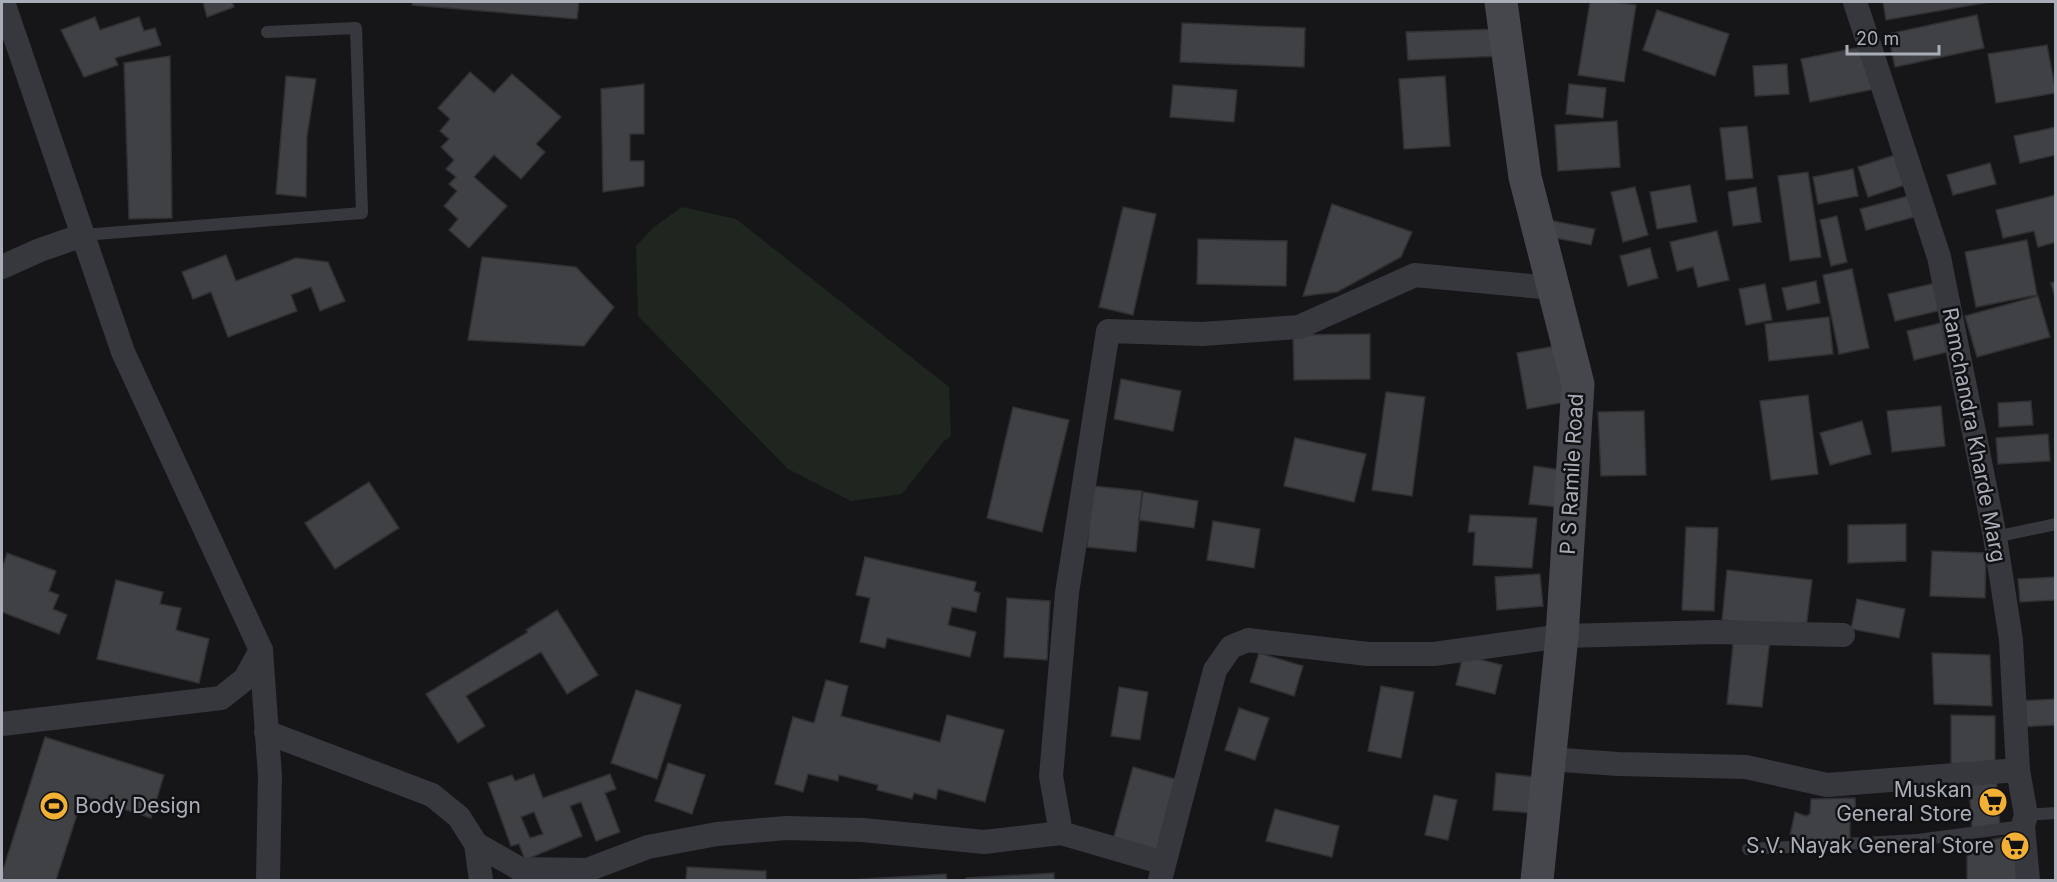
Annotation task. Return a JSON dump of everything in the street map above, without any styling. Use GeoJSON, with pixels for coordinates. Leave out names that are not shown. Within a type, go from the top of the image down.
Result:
{"type":"FeatureCollection","features":[{"type":"Feature","properties":{"kind":"street"},"geometry":{"type":"LineString","coordinates":[[3,2],[123,352],[261,650],[270,776],[268,880]]}},
{"type":"Feature","properties":{"kind":"street","name":"P S Ramile Road"},"geometry":{"type":"LineString","coordinates":[[1501,2],[1524,177],[1578,384],[1562,636],[1537,880]]}},
{"type":"Feature","properties":{"kind":"street","name":"Ramchandra Kharde Marg"},"geometry":{"type":"LineString","coordinates":[[1855,2],[1938,258],[1995,537],[2011,640],[2018,770],[2028,880]]}},
{"type":"Feature","properties":{"kind":"street"},"geometry":{"type":"LineString","coordinates":[[2,267],[40,250],[83,235]]}},
{"type":"Feature","properties":{"kind":"street"},"geometry":{"type":"LineString","coordinates":[[1061,833],[1051,776],[1066,593],[1108,331],[1202,334],[1299,327],[1415,274],[1552,288]]}},
{"type":"Feature","properties":{"kind":"street"},"geometry":{"type":"LineString","coordinates":[[476,844],[520,869],[587,870],[648,847],[717,834],[786,828],[863,830],[984,842],[1061,833],[1162,872],[1215,670],[1231,647],[1248,640],[1368,654],[1434,654],[1562,636],[1716,632],[1843,635]]}},
{"type":"Feature","properties":{"kind":"street"},"geometry":{"type":"LineString","coordinates":[[2,724],[221,698],[245,679],[261,650]]}},
{"type":"Feature","properties":{"kind":"street"},"geometry":{"type":"LineString","coordinates":[[266,732],[432,795],[459,817],[476,844],[481,880]]}},
{"type":"Feature","properties":{"kind":"street"},"geometry":{"type":"LineString","coordinates":[[1549,759],[1618,764],[1746,767],[1827,785],[2018,770]]}},
{"type":"Feature","properties":{"kind":"lane"},"geometry":{"type":"LineString","coordinates":[[83,235],[362,213],[356,28],[267,32]]}},
{"type":"Feature","properties":{"kind":"lane"},"geometry":{"type":"LineString","coordinates":[[1995,537],[2055,524]]}},
{"type":"Feature","properties":{"kind":"lane"},"geometry":{"type":"LineString","coordinates":[[1748,849],[1918,840],[2055,813]]}},
{"type":"Feature","properties":{"kind":"shaded area"},"geometry":{"type":"Polygon","coordinates":[[[682,207],[736,219],[949,387],[951,436],[944,441],[902,494],[851,501],[788,469],[638,316],[636,246],[654,227],[682,207]]]}},
{"type":"Feature","properties":{"kind":"building"},"geometry":{"type":"Polygon","coordinates":[[[203,2],[232,2],[234,7],[207,17],[203,2]]]}},
{"type":"Feature","properties":{"kind":"building"},"geometry":{"type":"Polygon","coordinates":[[[413,2],[579,2],[577,19],[412,5],[413,2]]]}},
{"type":"Feature","properties":{"kind":"building"},"geometry":{"type":"Polygon","coordinates":[[[1590,2],[1636,5],[1624,82],[1578,75],[1590,2]]]}},
{"type":"Feature","properties":{"kind":"building"},"geometry":{"type":"Polygon","coordinates":[[[1883,2],[1990,2],[1886,20],[1883,2]]]}},
{"type":"Feature","properties":{"kind":"building"},"geometry":{"type":"Polygon","coordinates":[[[1657,10],[1729,34],[1715,76],[1643,50],[1657,10]]]}},
{"type":"Feature","properties":{"kind":"building"},"geometry":{"type":"Polygon","coordinates":[[[1977,15],[1984,48],[1895,67],[1888,34],[1977,15]]]}},
{"type":"Feature","properties":{"kind":"building"},"geometry":{"type":"Polygon","coordinates":[[[95,17],[100,30],[139,17],[144,31],[155,28],[161,45],[115,58],[118,65],[84,77],[61,30],[95,17]]]}},
{"type":"Feature","properties":{"kind":"building"},"geometry":{"type":"Polygon","coordinates":[[[1182,23],[1305,28],[1304,67],[1180,62],[1182,23]]]}},
{"type":"Feature","properties":{"kind":"building"},"geometry":{"type":"Polygon","coordinates":[[[1500,29],[1501,56],[1408,60],[1406,32],[1500,29]]]}},
{"type":"Feature","properties":{"kind":"building"},"geometry":{"type":"Polygon","coordinates":[[[2047,45],[2056,93],[1996,103],[1988,54],[2047,45]]]}},
{"type":"Feature","properties":{"kind":"building"},"geometry":{"type":"Polygon","coordinates":[[[1866,46],[1875,89],[1810,102],[1801,59],[1866,46]]]}},
{"type":"Feature","properties":{"kind":"building"},"geometry":{"type":"Polygon","coordinates":[[[170,56],[172,218],[129,219],[124,63],[170,56]]]}},
{"type":"Feature","properties":{"kind":"building"},"geometry":{"type":"Polygon","coordinates":[[[1787,64],[1789,94],[1755,96],[1753,66],[1787,64]]]}},
{"type":"Feature","properties":{"kind":"building"},"geometry":{"type":"Polygon","coordinates":[[[470,72],[494,93],[512,74],[561,117],[536,144],[545,152],[521,179],[494,155],[474,177],[507,206],[469,248],[449,230],[458,219],[444,206],[457,191],[449,184],[456,177],[446,169],[454,160],[441,147],[449,139],[440,131],[450,119],[438,108],[470,72]]]}},
{"type":"Feature","properties":{"kind":"building"},"geometry":{"type":"Polygon","coordinates":[[[286,76],[316,79],[307,136],[306,197],[276,194],[286,76]]]}},
{"type":"Feature","properties":{"kind":"building"},"geometry":{"type":"Polygon","coordinates":[[[1445,76],[1450,146],[1404,149],[1399,79],[1445,76]]]}},
{"type":"Feature","properties":{"kind":"building"},"geometry":{"type":"Polygon","coordinates":[[[644,84],[644,134],[630,134],[630,161],[644,161],[644,186],[603,192],[601,89],[644,84]]]}},
{"type":"Feature","properties":{"kind":"building"},"geometry":{"type":"Polygon","coordinates":[[[1569,84],[1606,88],[1603,118],[1566,114],[1569,84]]]}},
{"type":"Feature","properties":{"kind":"building"},"geometry":{"type":"Polygon","coordinates":[[[1173,85],[1237,90],[1234,122],[1170,117],[1173,85]]]}},
{"type":"Feature","properties":{"kind":"building"},"geometry":{"type":"Polygon","coordinates":[[[1617,121],[1620,167],[1558,171],[1555,125],[1617,121]]]}},
{"type":"Feature","properties":{"kind":"building"},"geometry":{"type":"Polygon","coordinates":[[[1747,126],[1753,178],[1726,180],[1720,128],[1747,126]]]}},
{"type":"Feature","properties":{"kind":"building"},"geometry":{"type":"Polygon","coordinates":[[[2056,127],[2056,155],[2020,163],[2014,136],[2056,127]]]}},
{"type":"Feature","properties":{"kind":"building"},"geometry":{"type":"Polygon","coordinates":[[[1898,154],[1908,184],[1868,197],[1858,167],[1898,154]]]}},
{"type":"Feature","properties":{"kind":"building"},"geometry":{"type":"Polygon","coordinates":[[[1990,163],[1996,184],[1953,195],[1947,175],[1990,163]]]}},
{"type":"Feature","properties":{"kind":"building"},"geometry":{"type":"Polygon","coordinates":[[[1853,169],[1858,196],[1818,204],[1813,177],[1853,169]]]}},
{"type":"Feature","properties":{"kind":"building"},"geometry":{"type":"Polygon","coordinates":[[[1808,172],[1821,257],[1790,261],[1778,176],[1808,172]]]}},
{"type":"Feature","properties":{"kind":"building"},"geometry":{"type":"Polygon","coordinates":[[[1690,185],[1697,222],[1657,229],[1650,192],[1690,185]]]}},
{"type":"Feature","properties":{"kind":"building"},"geometry":{"type":"Polygon","coordinates":[[[1635,187],[1648,235],[1623,242],[1611,192],[1635,187]]]}},
{"type":"Feature","properties":{"kind":"building"},"geometry":{"type":"Polygon","coordinates":[[[1756,187],[1761,222],[1733,226],[1728,192],[1756,187]]]}},
{"type":"Feature","properties":{"kind":"building"},"geometry":{"type":"Polygon","coordinates":[[[1912,195],[1918,216],[1866,230],[1860,209],[1912,195]]]}},
{"type":"Feature","properties":{"kind":"building"},"geometry":{"type":"Polygon","coordinates":[[[2056,195],[2056,242],[2038,247],[2034,231],[2003,238],[1996,210],[2056,195]]]}},
{"type":"Feature","properties":{"kind":"building"},"geometry":{"type":"Polygon","coordinates":[[[1332,204],[1412,232],[1401,257],[1337,292],[1303,296],[1332,204]]]}},
{"type":"Feature","properties":{"kind":"building"},"geometry":{"type":"Polygon","coordinates":[[[1123,207],[1156,214],[1133,315],[1099,307],[1123,207]]]}},
{"type":"Feature","properties":{"kind":"building"},"geometry":{"type":"Polygon","coordinates":[[[1837,216],[1847,262],[1831,266],[1820,220],[1837,216]]]}},
{"type":"Feature","properties":{"kind":"building"},"geometry":{"type":"Polygon","coordinates":[[[1543,219],[1595,229],[1591,245],[1540,235],[1543,219]]]}},
{"type":"Feature","properties":{"kind":"building"},"geometry":{"type":"Polygon","coordinates":[[[1717,231],[1729,280],[1698,287],[1693,267],[1677,271],[1670,242],[1717,231]]]}},
{"type":"Feature","properties":{"kind":"building"},"geometry":{"type":"Polygon","coordinates":[[[1198,239],[1287,241],[1286,286],[1197,284],[1198,239]]]}},
{"type":"Feature","properties":{"kind":"building"},"geometry":{"type":"Polygon","coordinates":[[[2027,240],[2037,295],[1976,307],[1965,252],[2027,240]]]}},
{"type":"Feature","properties":{"kind":"building"},"geometry":{"type":"Polygon","coordinates":[[[1650,248],[1658,278],[1628,286],[1620,256],[1650,248]]]}},
{"type":"Feature","properties":{"kind":"building"},"geometry":{"type":"Polygon","coordinates":[[[226,255],[236,281],[296,258],[328,262],[345,301],[320,311],[311,287],[291,295],[297,311],[228,337],[211,292],[193,299],[182,272],[226,255]]]}},
{"type":"Feature","properties":{"kind":"building"},"geometry":{"type":"Polygon","coordinates":[[[482,257],[576,267],[614,307],[584,346],[468,340],[482,257]]]}},
{"type":"Feature","properties":{"kind":"building"},"geometry":{"type":"Polygon","coordinates":[[[1852,269],[1869,348],[1839,354],[1823,275],[1852,269]]]}},
{"type":"Feature","properties":{"kind":"building"},"geometry":{"type":"Polygon","coordinates":[[[1816,281],[1820,303],[1787,310],[1782,288],[1816,281]]]}},
{"type":"Feature","properties":{"kind":"building"},"geometry":{"type":"Polygon","coordinates":[[[1940,282],[1946,309],[1895,321],[1888,294],[1940,282]]]}},
{"type":"Feature","properties":{"kind":"building"},"geometry":{"type":"Polygon","coordinates":[[[2056,282],[2056,300],[2051,283],[2056,282]]]}},
{"type":"Feature","properties":{"kind":"building"},"geometry":{"type":"Polygon","coordinates":[[[1765,284],[1772,320],[1746,325],[1739,289],[1765,284]]]}},
{"type":"Feature","properties":{"kind":"building"},"geometry":{"type":"Polygon","coordinates":[[[2038,296],[2050,337],[1977,357],[1965,316],[2038,296]]]}},
{"type":"Feature","properties":{"kind":"building"},"geometry":{"type":"Polygon","coordinates":[[[1829,317],[1833,354],[1769,361],[1765,324],[1829,317]]]}},
{"type":"Feature","properties":{"kind":"building"},"geometry":{"type":"Polygon","coordinates":[[[1945,322],[1952,351],[1914,360],[1907,331],[1945,322]]]}},
{"type":"Feature","properties":{"kind":"building"},"geometry":{"type":"Polygon","coordinates":[[[1370,334],[1370,379],[1294,380],[1293,335],[1370,334]]]}},
{"type":"Feature","properties":{"kind":"building"},"geometry":{"type":"Polygon","coordinates":[[[1560,345],[1571,401],[1527,409],[1517,353],[1560,345]]]}},
{"type":"Feature","properties":{"kind":"building"},"geometry":{"type":"Polygon","coordinates":[[[1121,379],[1181,391],[1173,431],[1114,419],[1121,379]]]}},
{"type":"Feature","properties":{"kind":"building"},"geometry":{"type":"Polygon","coordinates":[[[1386,392],[1425,397],[1412,496],[1372,490],[1386,392]]]}},
{"type":"Feature","properties":{"kind":"building"},"geometry":{"type":"Polygon","coordinates":[[[1808,395],[1818,474],[1771,480],[1760,401],[1808,395]]]}},
{"type":"Feature","properties":{"kind":"building"},"geometry":{"type":"Polygon","coordinates":[[[2031,401],[2033,425],[1999,427],[1998,403],[2031,401]]]}},
{"type":"Feature","properties":{"kind":"building"},"geometry":{"type":"Polygon","coordinates":[[[1941,406],[1945,446],[1892,452],[1887,411],[1941,406]]]}},
{"type":"Feature","properties":{"kind":"building"},"geometry":{"type":"Polygon","coordinates":[[[1013,407],[1069,420],[1042,532],[987,518],[1013,407]]]}},
{"type":"Feature","properties":{"kind":"building"},"geometry":{"type":"Polygon","coordinates":[[[1644,411],[1646,475],[1601,476],[1598,412],[1644,411]]]}},
{"type":"Feature","properties":{"kind":"building"},"geometry":{"type":"Polygon","coordinates":[[[1862,421],[1871,454],[1830,465],[1820,433],[1862,421]]]}},
{"type":"Feature","properties":{"kind":"building"},"geometry":{"type":"Polygon","coordinates":[[[2048,434],[2050,461],[1998,464],[1996,438],[2048,434]]]}},
{"type":"Feature","properties":{"kind":"building"},"geometry":{"type":"Polygon","coordinates":[[[1295,438],[1366,454],[1354,502],[1284,486],[1295,438]]]}},
{"type":"Feature","properties":{"kind":"building"},"geometry":{"type":"Polygon","coordinates":[[[1534,466],[1561,470],[1556,507],[1529,504],[1534,466]]]}},
{"type":"Feature","properties":{"kind":"building"},"geometry":{"type":"Polygon","coordinates":[[[369,482],[399,528],[335,569],[305,523],[369,482]]]}},
{"type":"Feature","properties":{"kind":"building"},"geometry":{"type":"Polygon","coordinates":[[[1093,486],[1142,491],[1136,552],[1087,547],[1093,486]]]}},
{"type":"Feature","properties":{"kind":"building"},"geometry":{"type":"Polygon","coordinates":[[[1143,492],[1198,501],[1194,528],[1139,520],[1143,492]]]}},
{"type":"Feature","properties":{"kind":"building"},"geometry":{"type":"Polygon","coordinates":[[[1470,515],[1537,518],[1532,568],[1473,565],[1475,532],[1468,532],[1470,515]]]}},
{"type":"Feature","properties":{"kind":"building"},"geometry":{"type":"Polygon","coordinates":[[[1213,521],[1260,529],[1254,568],[1207,560],[1213,521]]]}},
{"type":"Feature","properties":{"kind":"building"},"geometry":{"type":"Polygon","coordinates":[[[1906,524],[1906,561],[1848,563],[1848,525],[1906,524]]]}},
{"type":"Feature","properties":{"kind":"building"},"geometry":{"type":"Polygon","coordinates":[[[1686,527],[1718,528],[1714,611],[1682,610],[1686,527]]]}},
{"type":"Feature","properties":{"kind":"building"},"geometry":{"type":"Polygon","coordinates":[[[1932,551],[1986,553],[1985,598],[1930,596],[1932,551]]]}},
{"type":"Feature","properties":{"kind":"building"},"geometry":{"type":"Polygon","coordinates":[[[7,553],[56,571],[49,591],[59,595],[53,609],[67,615],[59,634],[2,612],[2,569],[7,553]]]}},
{"type":"Feature","properties":{"kind":"building"},"geometry":{"type":"Polygon","coordinates":[[[865,557],[976,582],[974,591],[980,593],[976,612],[952,607],[948,625],[976,632],[970,657],[887,638],[885,648],[860,642],[870,598],[856,595],[865,557]]]}},
{"type":"Feature","properties":{"kind":"building"},"geometry":{"type":"Polygon","coordinates":[[[1727,570],[1812,580],[1806,629],[1722,620],[1727,570]]]}},
{"type":"Feature","properties":{"kind":"building"},"geometry":{"type":"Polygon","coordinates":[[[1540,574],[1543,606],[1497,610],[1495,577],[1540,574]]]}},
{"type":"Feature","properties":{"kind":"building"},"geometry":{"type":"Polygon","coordinates":[[[2056,577],[2056,600],[2020,602],[2018,579],[2056,577]]]}},
{"type":"Feature","properties":{"kind":"building"},"geometry":{"type":"Polygon","coordinates":[[[116,580],[163,592],[160,604],[181,608],[176,630],[209,639],[199,683],[97,659],[116,580]]]}},
{"type":"Feature","properties":{"kind":"building"},"geometry":{"type":"Polygon","coordinates":[[[1007,598],[1050,601],[1047,660],[1004,657],[1007,598]]]}},
{"type":"Feature","properties":{"kind":"building"},"geometry":{"type":"Polygon","coordinates":[[[1857,599],[1905,609],[1899,638],[1851,629],[1857,599]]]}},
{"type":"Feature","properties":{"kind":"building"},"geometry":{"type":"Polygon","coordinates":[[[557,610],[598,675],[567,694],[541,652],[466,696],[485,726],[458,743],[426,694],[528,632],[526,630],[557,610]]]}},
{"type":"Feature","properties":{"kind":"building"},"geometry":{"type":"Polygon","coordinates":[[[1734,635],[1770,639],[1762,707],[1727,704],[1734,635]]]}},
{"type":"Feature","properties":{"kind":"building"},"geometry":{"type":"Polygon","coordinates":[[[1259,653],[1303,666],[1294,696],[1250,682],[1259,653]]]}},
{"type":"Feature","properties":{"kind":"building"},"geometry":{"type":"Polygon","coordinates":[[[1932,653],[1990,655],[1992,706],[1934,704],[1932,653]]]}},
{"type":"Feature","properties":{"kind":"building"},"geometry":{"type":"Polygon","coordinates":[[[1463,655],[1502,665],[1495,694],[1456,685],[1463,655]]]}},
{"type":"Feature","properties":{"kind":"building"},"geometry":{"type":"Polygon","coordinates":[[[826,680],[848,686],[841,716],[940,742],[947,715],[1004,730],[985,802],[938,789],[936,799],[914,793],[912,799],[877,790],[878,785],[839,775],[838,781],[808,774],[803,792],[775,784],[793,717],[814,723],[826,680]]]}},
{"type":"Feature","properties":{"kind":"building"},"geometry":{"type":"Polygon","coordinates":[[[1381,686],[1414,692],[1401,758],[1368,751],[1381,686]]]}},
{"type":"Feature","properties":{"kind":"building"},"geometry":{"type":"Polygon","coordinates":[[[1119,687],[1148,692],[1140,740],[1111,736],[1119,687]]]}},
{"type":"Feature","properties":{"kind":"building"},"geometry":{"type":"Polygon","coordinates":[[[636,690],[681,705],[657,779],[611,763],[636,690]]]}},
{"type":"Feature","properties":{"kind":"building"},"geometry":{"type":"Polygon","coordinates":[[[2056,699],[2056,725],[2020,727],[2018,701],[2056,699]]]}},
{"type":"Feature","properties":{"kind":"building"},"geometry":{"type":"Polygon","coordinates":[[[1239,708],[1269,718],[1255,760],[1225,750],[1239,708]]]}},
{"type":"Feature","properties":{"kind":"building"},"geometry":{"type":"Polygon","coordinates":[[[1951,715],[1995,716],[1995,768],[1951,768],[1951,715]]]}},
{"type":"Feature","properties":{"kind":"building"},"geometry":{"type":"Polygon","coordinates":[[[45,737],[164,775],[151,818],[83,796],[56,880],[2,880],[2,873],[45,737]]]}},
{"type":"Feature","properties":{"kind":"building"},"geometry":{"type":"Polygon","coordinates":[[[668,763],[705,775],[692,814],[655,801],[668,763]]]}},
{"type":"Feature","properties":{"kind":"building"},"geometry":{"type":"Polygon","coordinates":[[[1133,767],[1182,781],[1161,854],[1113,840],[1133,767]]]}},
{"type":"Feature","properties":{"kind":"building"},"geometry":{"type":"Polygon","coordinates":[[[1496,773],[1535,777],[1531,813],[1493,810],[1496,773]]]}},
{"type":"Feature","properties":{"kind":"building"},"geometry":{"type":"Polygon","coordinates":[[[534,774],[543,798],[610,774],[616,789],[605,793],[620,832],[596,841],[581,802],[570,806],[582,836],[525,860],[519,844],[511,846],[488,783],[512,775],[515,781],[534,774]],[[534,812],[521,817],[530,838],[543,834],[534,812]]]}},
{"type":"Feature","properties":{"kind":"building"},"geometry":{"type":"Polygon","coordinates":[[[1996,775],[2000,827],[1972,828],[1968,777],[1996,775]]]}},
{"type":"Feature","properties":{"kind":"building"},"geometry":{"type":"Polygon","coordinates":[[[1434,795],[1457,800],[1448,840],[1425,835],[1434,795]]]}},
{"type":"Feature","properties":{"kind":"building"},"geometry":{"type":"Polygon","coordinates":[[[1855,798],[1856,817],[1850,817],[1850,841],[1792,842],[1795,836],[1790,835],[1795,812],[1806,816],[1810,814],[1811,799],[1855,798]]]}},
{"type":"Feature","properties":{"kind":"building"},"geometry":{"type":"Polygon","coordinates":[[[1275,809],[1339,826],[1332,857],[1266,841],[1275,809]]]}},
{"type":"Feature","properties":{"kind":"building"},"geometry":{"type":"Polygon","coordinates":[[[2017,835],[2017,880],[1967,880],[1967,844],[2017,835]]]}},
{"type":"Feature","properties":{"kind":"building"},"geometry":{"type":"Polygon","coordinates":[[[687,867],[766,871],[766,880],[686,880],[687,867]]]}},
{"type":"Feature","properties":{"kind":"building"},"geometry":{"type":"Polygon","coordinates":[[[1054,873],[1054,880],[966,880],[966,878],[1054,873]]]}},
{"type":"Feature","properties":{"kind":"building"},"geometry":{"type":"Polygon","coordinates":[[[946,874],[947,880],[848,880],[946,874]]]}},
{"type":"Feature","properties":{"kind":"place","name":"Muskan General Store"},"geometry":{"type":"Point","coordinates":[1993,802]}},
{"type":"Feature","properties":{"kind":"place","name":"Body Design"},"geometry":{"type":"Point","coordinates":[54,806]}},
{"type":"Feature","properties":{"kind":"place","name":"S.V. Nayak General Store"},"geometry":{"type":"Point","coordinates":[2015,846]}}]}
